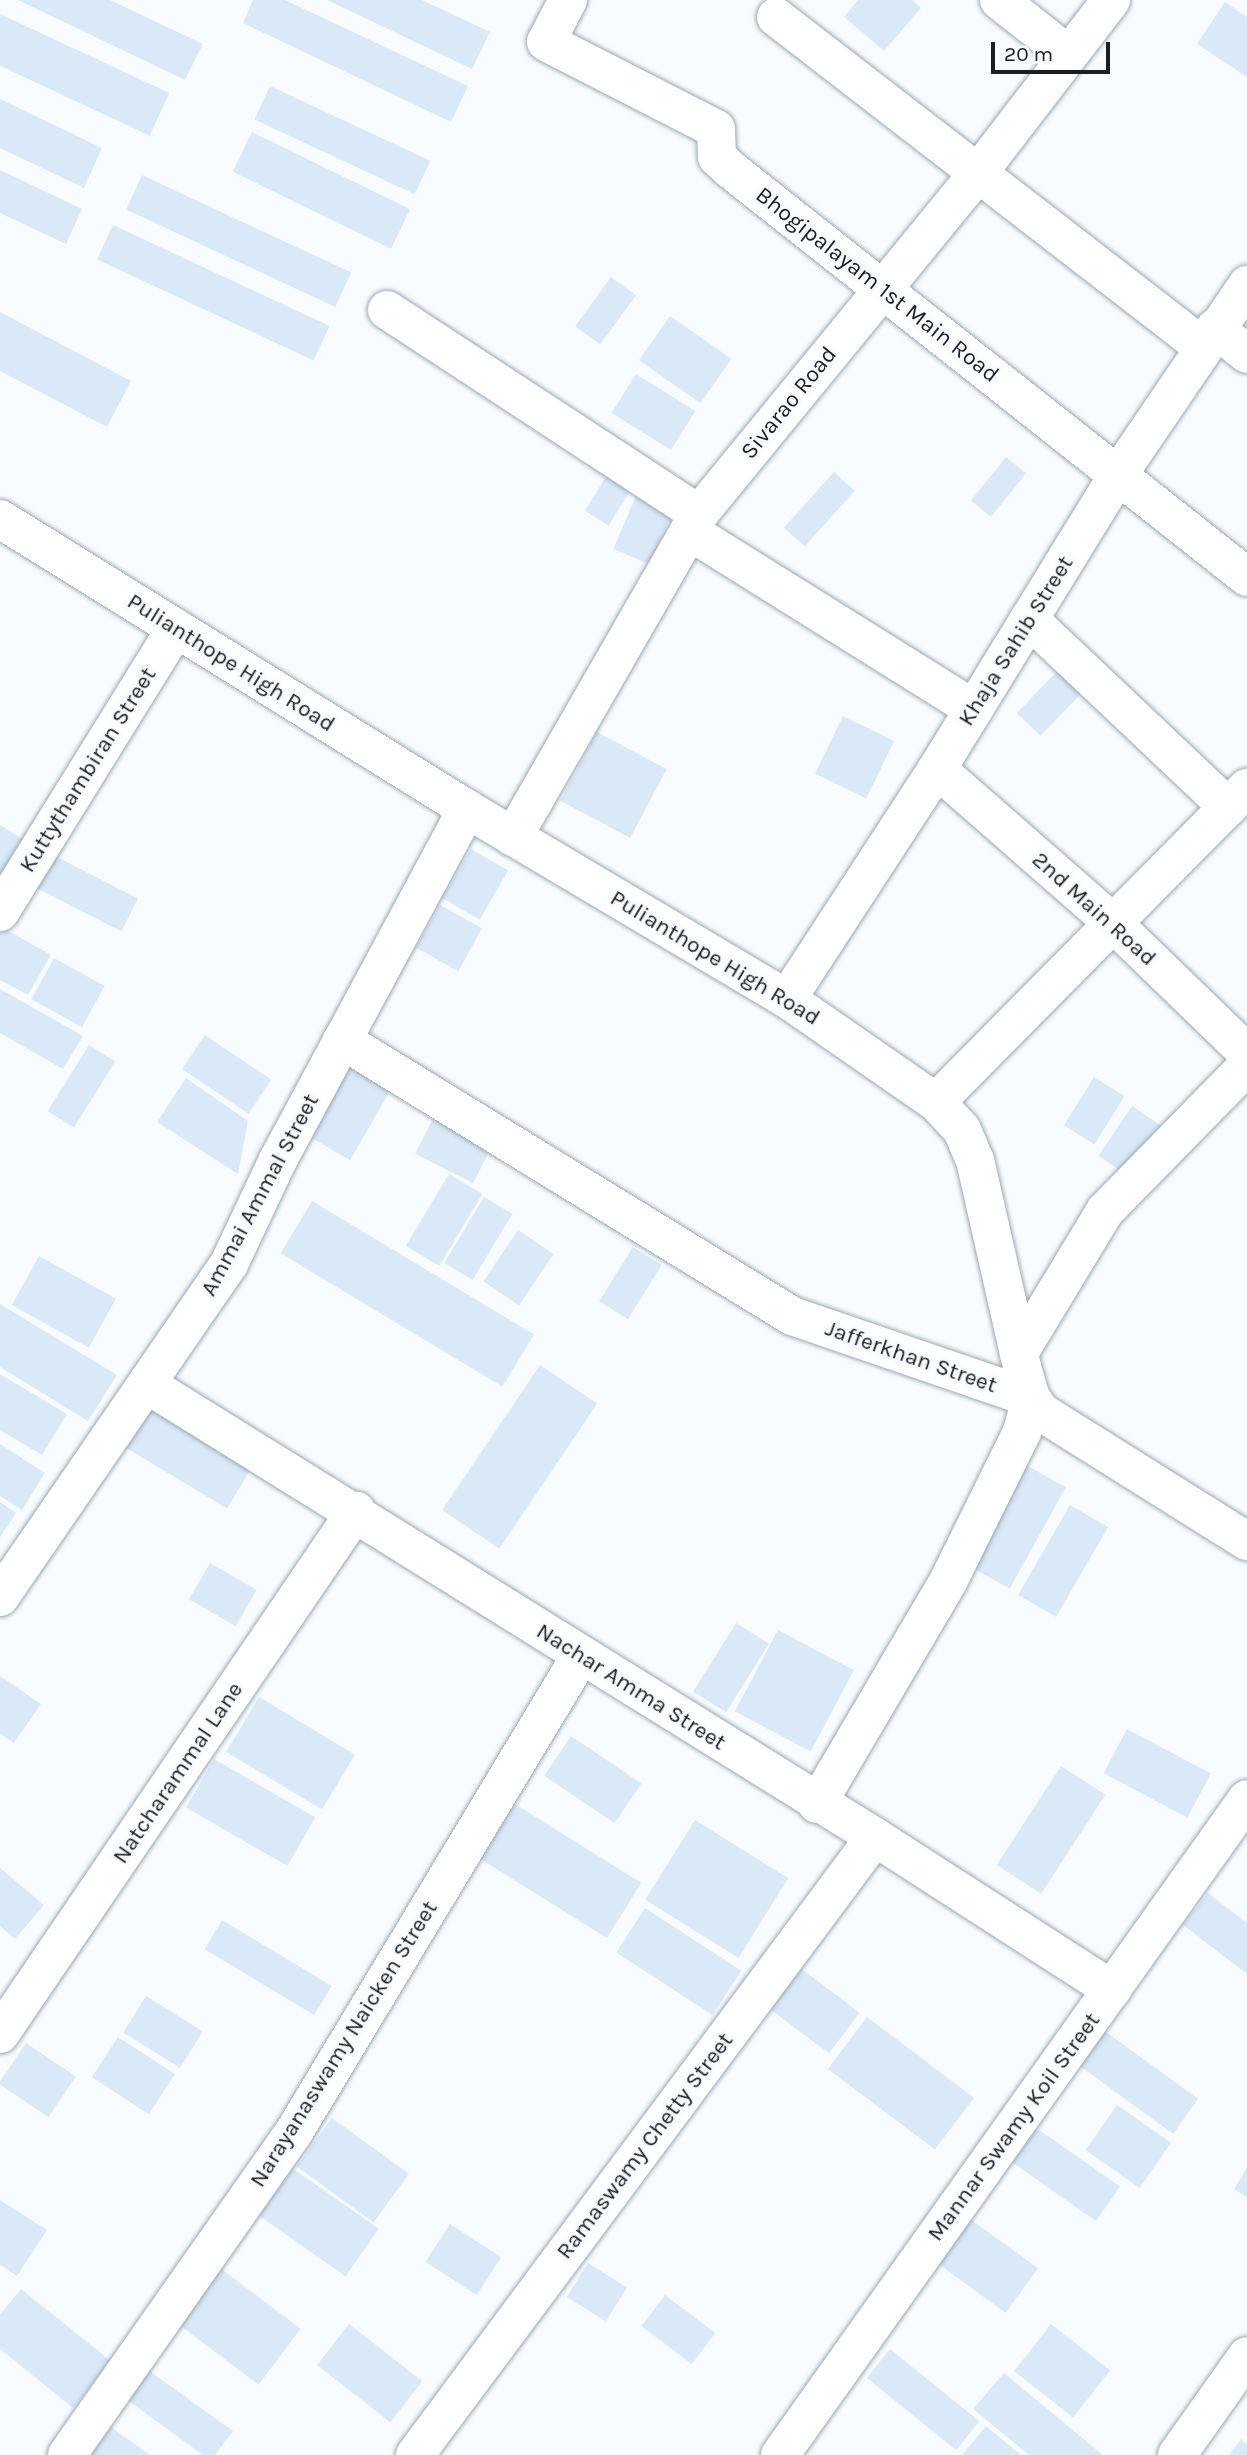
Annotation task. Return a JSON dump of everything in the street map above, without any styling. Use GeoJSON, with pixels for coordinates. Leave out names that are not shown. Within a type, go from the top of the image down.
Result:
{"type":"FeatureCollection","features":[{"type":"Feature","properties":{"kind":"street","name":"Bhogipalayam 1st Main Road"},"geometry":{"type":"LineString","coordinates":[[568,0],[546,41],[716,129],[717,157],[1247,577]]}},
{"type":"Feature","properties":{"kind":"street"},"geometry":{"type":"LineString","coordinates":[[999,0],[1066,53]]}},
{"type":"Feature","properties":{"kind":"street","name":"Sivarao Road"},"geometry":{"type":"LineString","coordinates":[[513,837],[694,522],[978,173],[1066,53],[1111,0]]}},
{"type":"Feature","properties":{"kind":"street"},"geometry":{"type":"LineString","coordinates":[[776,17],[978,173],[1208,337],[1247,354]]}},
{"type":"Feature","properties":{"kind":"street","name":"Khaja Sahib Street"},"geometry":{"type":"LineString","coordinates":[[787,999],[937,769],[1118,475],[1208,337],[1247,285]]}},
{"type":"Feature","properties":{"kind":"street"},"geometry":{"type":"LineString","coordinates":[[387,310],[694,522],[974,709]]}},
{"type":"Feature","properties":{"kind":"street","name":"Pulianthope High Road"},"geometry":{"type":"LineString","coordinates":[[0,519],[467,809],[787,999],[936,1102],[961,1130],[975,1160],[1031,1398]]}},
{"type":"Feature","properties":{"kind":"street"},"geometry":{"type":"LineString","coordinates":[[936,1102],[1237,798],[1029,620]]}},
{"type":"Feature","properties":{"kind":"street","name":"Kuttythambiran Street"},"geometry":{"type":"LineString","coordinates":[[0,912],[176,628]]}},
{"type":"Feature","properties":{"kind":"street","name":"2nd Main Road"},"geometry":{"type":"LineString","coordinates":[[937,769],[1114,924],[1247,1052]]}},
{"type":"Feature","properties":{"kind":"street","name":"Ammai Ammal Street"},"geometry":{"type":"LineString","coordinates":[[0,1597],[229,1264],[342,1040],[467,809]]}},
{"type":"Feature","properties":{"kind":"street","name":"Jafferkhan Street"},"geometry":{"type":"LineString","coordinates":[[342,1040],[792,1316],[1031,1398]]}},
{"type":"Feature","properties":{"kind":"street"},"geometry":{"type":"LineString","coordinates":[[1019,1353],[1105,1211],[1247,1066]]}},
{"type":"Feature","properties":{"kind":"street","name":"Nachar Amma Street"},"geometry":{"type":"LineString","coordinates":[[148,1385],[356,1511],[580,1657],[875,1837],[1112,1990]]}},
{"type":"Feature","properties":{"kind":"street"},"geometry":{"type":"LineString","coordinates":[[1031,1398],[1060,1427],[1247,1541]]}},
{"type":"Feature","properties":{"kind":"street"},"geometry":{"type":"LineString","coordinates":[[817,1804],[949,1580],[1022,1432],[1031,1398]]}},
{"type":"Feature","properties":{"kind":"street","name":"Natcharammal Lane"},"geometry":{"type":"LineString","coordinates":[[0,2034],[356,1511]]}},
{"type":"Feature","properties":{"kind":"street","name":"Narayanaswamy Naicken Street"},"geometry":{"type":"LineString","coordinates":[[67,2455],[294,2132],[580,1657]]}},
{"type":"Feature","properties":{"kind":"street","name":"Mannar Swamy Koil Street"},"geometry":{"type":"LineString","coordinates":[[780,2455],[1247,1799]]}},
{"type":"Feature","properties":{"kind":"street","name":"Ramaswamy Chetty Street"},"geometry":{"type":"LineString","coordinates":[[415,2455],[875,1837]]}},
{"type":"Feature","properties":{"kind":"street"},"geometry":{"type":"LineString","coordinates":[[1177,2455],[1247,2356]]}},
{"type":"Feature","properties":{"kind":"building"},"geometry":{"type":"Polygon","coordinates":[[[18,0],[110,0],[203,44],[185,80],[18,0]]]}},
{"type":"Feature","properties":{"kind":"building"},"geometry":{"type":"Polygon","coordinates":[[[253,0],[285,0],[468,86],[451,122],[243,23],[253,0]]]}},
{"type":"Feature","properties":{"kind":"building"},"geometry":{"type":"Polygon","coordinates":[[[327,0],[422,0],[490,32],[472,69],[327,0]]]}},
{"type":"Feature","properties":{"kind":"building"},"geometry":{"type":"Polygon","coordinates":[[[858,0],[912,0],[921,8],[884,51],[844,17],[858,0]]]}},
{"type":"Feature","properties":{"kind":"building"},"geometry":{"type":"Polygon","coordinates":[[[1225,2],[1247,17],[1247,77],[1197,44],[1225,2]]]}},
{"type":"Feature","properties":{"kind":"building"},"geometry":{"type":"Polygon","coordinates":[[[0,14],[169,93],[150,136],[0,66],[0,14]]]}},
{"type":"Feature","properties":{"kind":"building"},"geometry":{"type":"Polygon","coordinates":[[[270,86],[430,161],[415,194],[254,120],[270,86]]]}},
{"type":"Feature","properties":{"kind":"building"},"geometry":{"type":"Polygon","coordinates":[[[0,99],[102,148],[84,188],[0,148],[0,99]]]}},
{"type":"Feature","properties":{"kind":"building"},"geometry":{"type":"Polygon","coordinates":[[[252,132],[410,209],[391,249],[233,172],[252,132]]]}},
{"type":"Feature","properties":{"kind":"building"},"geometry":{"type":"Polygon","coordinates":[[[0,170],[82,209],[66,244],[0,213],[0,170]]]}},
{"type":"Feature","properties":{"kind":"building"},"geometry":{"type":"Polygon","coordinates":[[[142,175],[351,273],[335,307],[126,209],[142,175]]]}},
{"type":"Feature","properties":{"kind":"building"},"geometry":{"type":"Polygon","coordinates":[[[113,225],[330,326],[314,360],[97,259],[113,225]]]}},
{"type":"Feature","properties":{"kind":"building"},"geometry":{"type":"Polygon","coordinates":[[[611,277],[636,295],[600,345],[575,326],[611,277]]]}},
{"type":"Feature","properties":{"kind":"building"},"geometry":{"type":"Polygon","coordinates":[[[0,312],[131,381],[107,427],[0,371],[0,312]]]}},
{"type":"Feature","properties":{"kind":"building"},"geometry":{"type":"Polygon","coordinates":[[[670,316],[731,359],[700,403],[639,360],[670,316]]]}},
{"type":"Feature","properties":{"kind":"building"},"geometry":{"type":"Polygon","coordinates":[[[636,374],[695,411],[671,450],[612,413],[636,374]]]}},
{"type":"Feature","properties":{"kind":"building"},"geometry":{"type":"Polygon","coordinates":[[[1006,457],[1026,473],[991,517],[971,501],[1006,457]]]}},
{"type":"Feature","properties":{"kind":"building"},"geometry":{"type":"Polygon","coordinates":[[[614,464],[638,479],[609,525],[585,511],[614,464]]]}},
{"type":"Feature","properties":{"kind":"building"},"geometry":{"type":"Polygon","coordinates":[[[834,472],[855,491],[805,546],[784,528],[834,472]]]}},
{"type":"Feature","properties":{"kind":"building"},"geometry":{"type":"Polygon","coordinates":[[[638,491],[675,507],[650,565],[613,549],[638,491]]]}},
{"type":"Feature","properties":{"kind":"building"},"geometry":{"type":"Polygon","coordinates":[[[1064,664],[1088,687],[1041,736],[1017,713],[1064,664]]]}},
{"type":"Feature","properties":{"kind":"building"},"geometry":{"type":"Polygon","coordinates":[[[843,716],[894,741],[866,799],[815,774],[843,716]]]}},
{"type":"Feature","properties":{"kind":"building"},"geometry":{"type":"Polygon","coordinates":[[[597,732],[667,769],[630,838],[560,801],[597,732]]]}},
{"type":"Feature","properties":{"kind":"building"},"geometry":{"type":"Polygon","coordinates":[[[0,825],[27,842],[0,884],[0,825]]]}},
{"type":"Feature","properties":{"kind":"building"},"geometry":{"type":"Polygon","coordinates":[[[471,849],[508,870],[480,920],[442,898],[471,849]]]}},
{"type":"Feature","properties":{"kind":"building"},"geometry":{"type":"Polygon","coordinates":[[[49,853],[138,898],[121,931],[32,886],[49,853]]]}},
{"type":"Feature","properties":{"kind":"building"},"geometry":{"type":"Polygon","coordinates":[[[440,905],[482,928],[458,971],[416,948],[440,905]]]}},
{"type":"Feature","properties":{"kind":"building"},"geometry":{"type":"Polygon","coordinates":[[[0,926],[51,955],[28,995],[0,980],[0,926]]]}},
{"type":"Feature","properties":{"kind":"building"},"geometry":{"type":"Polygon","coordinates":[[[54,958],[105,986],[82,1027],[31,999],[54,958]]]}},
{"type":"Feature","properties":{"kind":"building"},"geometry":{"type":"Polygon","coordinates":[[[0,989],[83,1036],[63,1069],[0,1033],[0,989]]]}},
{"type":"Feature","properties":{"kind":"building"},"geometry":{"type":"Polygon","coordinates":[[[205,1035],[271,1080],[248,1114],[182,1069],[205,1035]]]}},
{"type":"Feature","properties":{"kind":"building"},"geometry":{"type":"Polygon","coordinates":[[[89,1045],[115,1061],[74,1128],[48,1111],[89,1045]]]}},
{"type":"Feature","properties":{"kind":"building"},"geometry":{"type":"Polygon","coordinates":[[[349,1066],[391,1090],[350,1160],[309,1136],[349,1066]]]}},
{"type":"Feature","properties":{"kind":"building"},"geometry":{"type":"Polygon","coordinates":[[[1094,1077],[1125,1096],[1094,1144],[1064,1125],[1094,1077]]]}},
{"type":"Feature","properties":{"kind":"building"},"geometry":{"type":"Polygon","coordinates":[[[186,1078],[248,1121],[238,1174],[157,1122],[186,1078]]]}},
{"type":"Feature","properties":{"kind":"building"},"geometry":{"type":"Polygon","coordinates":[[[1132,1106],[1162,1126],[1128,1176],[1098,1156],[1132,1106]]]}},
{"type":"Feature","properties":{"kind":"building"},"geometry":{"type":"Polygon","coordinates":[[[437,1111],[495,1141],[473,1183],[415,1154],[437,1111]]]}},
{"type":"Feature","properties":{"kind":"building"},"geometry":{"type":"Polygon","coordinates":[[[449,1174],[482,1194],[439,1266],[406,1246],[449,1174]]]}},
{"type":"Feature","properties":{"kind":"building"},"geometry":{"type":"Polygon","coordinates":[[[484,1197],[512,1214],[473,1280],[444,1263],[484,1197]]]}},
{"type":"Feature","properties":{"kind":"building"},"geometry":{"type":"Polygon","coordinates":[[[312,1201],[534,1334],[503,1387],[281,1253],[312,1201]]]}},
{"type":"Feature","properties":{"kind":"building"},"geometry":{"type":"Polygon","coordinates":[[[518,1230],[554,1254],[519,1305],[483,1281],[518,1230]]]}},
{"type":"Feature","properties":{"kind":"building"},"geometry":{"type":"Polygon","coordinates":[[[633,1247],[662,1265],[628,1319],[599,1301],[633,1247]]]}},
{"type":"Feature","properties":{"kind":"building"},"geometry":{"type":"Polygon","coordinates":[[[39,1256],[116,1299],[89,1348],[12,1305],[39,1256]]]}},
{"type":"Feature","properties":{"kind":"building"},"geometry":{"type":"Polygon","coordinates":[[[0,1304],[117,1375],[88,1421],[0,1367],[0,1304]]]}},
{"type":"Feature","properties":{"kind":"building"},"geometry":{"type":"Polygon","coordinates":[[[540,1365],[597,1404],[499,1549],[442,1510],[540,1365]]]}},
{"type":"Feature","properties":{"kind":"building"},"geometry":{"type":"Polygon","coordinates":[[[0,1374],[67,1414],[42,1455],[0,1430],[0,1374]]]}},
{"type":"Feature","properties":{"kind":"building"},"geometry":{"type":"Polygon","coordinates":[[[151,1408],[251,1468],[227,1509],[127,1448],[151,1408]]]}},
{"type":"Feature","properties":{"kind":"building"},"geometry":{"type":"Polygon","coordinates":[[[0,1444],[45,1473],[22,1510],[0,1496],[0,1444]]]}},
{"type":"Feature","properties":{"kind":"building"},"geometry":{"type":"Polygon","coordinates":[[[1024,1464],[1066,1487],[1010,1589],[968,1565],[1024,1464]]]}},
{"type":"Feature","properties":{"kind":"building"},"geometry":{"type":"Polygon","coordinates":[[[0,1502],[16,1513],[0,1537],[0,1502]]]}},
{"type":"Feature","properties":{"kind":"building"},"geometry":{"type":"Polygon","coordinates":[[[1070,1505],[1108,1527],[1056,1617],[1018,1595],[1070,1505]]]}},
{"type":"Feature","properties":{"kind":"building"},"geometry":{"type":"Polygon","coordinates":[[[210,1563],[257,1590],[236,1626],[189,1599],[210,1563]]]}},
{"type":"Feature","properties":{"kind":"building"},"geometry":{"type":"Polygon","coordinates":[[[736,1623],[769,1644],[726,1712],[693,1692],[736,1623]]]}},
{"type":"Feature","properties":{"kind":"building"},"geometry":{"type":"Polygon","coordinates":[[[778,1630],[854,1670],[811,1752],[735,1711],[778,1630]]]}},
{"type":"Feature","properties":{"kind":"building"},"geometry":{"type":"Polygon","coordinates":[[[0,1676],[41,1704],[14,1743],[0,1734],[0,1676]]]}},
{"type":"Feature","properties":{"kind":"building"},"geometry":{"type":"Polygon","coordinates":[[[259,1697],[355,1755],[322,1810],[226,1752],[259,1697]]]}},
{"type":"Feature","properties":{"kind":"building"},"geometry":{"type":"Polygon","coordinates":[[[1127,1729],[1211,1774],[1187,1818],[1104,1773],[1127,1729]]]}},
{"type":"Feature","properties":{"kind":"building"},"geometry":{"type":"Polygon","coordinates":[[[571,1736],[641,1784],[615,1823],[544,1776],[571,1736]]]}},
{"type":"Feature","properties":{"kind":"building"},"geometry":{"type":"Polygon","coordinates":[[[214,1759],[315,1818],[287,1866],[186,1807],[214,1759]]]}},
{"type":"Feature","properties":{"kind":"building"},"geometry":{"type":"Polygon","coordinates":[[[1061,1766],[1105,1795],[1041,1894],[997,1865],[1061,1766]]]}},
{"type":"Feature","properties":{"kind":"building"},"geometry":{"type":"Polygon","coordinates":[[[515,1804],[641,1883],[607,1938],[481,1859],[515,1804]]]}},
{"type":"Feature","properties":{"kind":"building"},"geometry":{"type":"Polygon","coordinates":[[[695,1820],[788,1878],[738,1958],[645,1900],[695,1820]]]}},
{"type":"Feature","properties":{"kind":"building"},"geometry":{"type":"Polygon","coordinates":[[[0,1868],[44,1905],[15,1939],[0,1926],[0,1868]]]}},
{"type":"Feature","properties":{"kind":"building"},"geometry":{"type":"Polygon","coordinates":[[[1208,1893],[1247,1923],[1247,1974],[1183,1925],[1208,1893]]]}},
{"type":"Feature","properties":{"kind":"building"},"geometry":{"type":"Polygon","coordinates":[[[645,1908],[741,1971],[713,2015],[616,1952],[645,1908]]]}},
{"type":"Feature","properties":{"kind":"building"},"geometry":{"type":"Polygon","coordinates":[[[222,1920],[332,1986],[314,2015],[204,1949],[222,1920]]]}},
{"type":"Feature","properties":{"kind":"building"},"geometry":{"type":"Polygon","coordinates":[[[791,1961],[860,2013],[829,2053],[760,2002],[791,1961]]]}},
{"type":"Feature","properties":{"kind":"building"},"geometry":{"type":"Polygon","coordinates":[[[146,1996],[203,2032],[180,2068],[123,2032],[146,1996]]]}},
{"type":"Feature","properties":{"kind":"building"},"geometry":{"type":"Polygon","coordinates":[[[867,2017],[974,2098],[935,2150],[828,2069],[867,2017]]]}},
{"type":"Feature","properties":{"kind":"building"},"geometry":{"type":"Polygon","coordinates":[[[1102,2029],[1198,2099],[1173,2134],[1077,2064],[1102,2029]]]}},
{"type":"Feature","properties":{"kind":"building"},"geometry":{"type":"Polygon","coordinates":[[[118,2037],[175,2074],[149,2114],[92,2077],[118,2037]]]}},
{"type":"Feature","properties":{"kind":"building"},"geometry":{"type":"Polygon","coordinates":[[[26,2043],[76,2077],[48,2117],[0,2085],[26,2043]]]}},
{"type":"Feature","properties":{"kind":"building"},"geometry":{"type":"Polygon","coordinates":[[[1117,2105],[1171,2143],[1140,2188],[1085,2150],[1117,2105]]]}},
{"type":"Feature","properties":{"kind":"building"},"geometry":{"type":"Polygon","coordinates":[[[332,2118],[409,2174],[374,2222],[297,2167],[332,2118]]]}},
{"type":"Feature","properties":{"kind":"building"},"geometry":{"type":"Polygon","coordinates":[[[1025,2120],[1120,2187],[1096,2221],[1001,2154],[1025,2120]]]}},
{"type":"Feature","properties":{"kind":"building"},"geometry":{"type":"Polygon","coordinates":[[[292,2168],[379,2229],[346,2276],[259,2216],[292,2168]]]}},
{"type":"Feature","properties":{"kind":"building"},"geometry":{"type":"Polygon","coordinates":[[[1247,2168],[1247,2197],[1234,2189],[1247,2168]]]}},
{"type":"Feature","properties":{"kind":"building"},"geometry":{"type":"Polygon","coordinates":[[[0,2200],[47,2230],[17,2276],[0,2265],[0,2200]]]}},
{"type":"Feature","properties":{"kind":"building"},"geometry":{"type":"Polygon","coordinates":[[[966,2216],[1038,2268],[1006,2313],[934,2260],[966,2216]]]}},
{"type":"Feature","properties":{"kind":"building"},"geometry":{"type":"Polygon","coordinates":[[[450,2224],[501,2257],[477,2295],[425,2262],[450,2224]]]}},
{"type":"Feature","properties":{"kind":"building"},"geometry":{"type":"Polygon","coordinates":[[[588,2263],[627,2287],[606,2321],[567,2297],[588,2263]]]}},
{"type":"Feature","properties":{"kind":"building"},"geometry":{"type":"Polygon","coordinates":[[[220,2268],[301,2329],[259,2385],[178,2324],[220,2268]]]}},
{"type":"Feature","properties":{"kind":"building"},"geometry":{"type":"Polygon","coordinates":[[[21,2289],[111,2361],[73,2408],[0,2349],[0,2315],[21,2289]]]}},
{"type":"Feature","properties":{"kind":"building"},"geometry":{"type":"Polygon","coordinates":[[[665,2295],[715,2333],[692,2364],[642,2326],[665,2295]]]}},
{"type":"Feature","properties":{"kind":"building"},"geometry":{"type":"Polygon","coordinates":[[[349,2324],[422,2381],[390,2422],[317,2365],[349,2324]]]}},
{"type":"Feature","properties":{"kind":"building"},"geometry":{"type":"Polygon","coordinates":[[[1051,2324],[1110,2370],[1073,2417],[1014,2371],[1051,2324]]]}},
{"type":"Feature","properties":{"kind":"building"},"geometry":{"type":"Polygon","coordinates":[[[890,2349],[979,2421],[956,2450],[867,2378],[890,2349]]]}},
{"type":"Feature","properties":{"kind":"building"},"geometry":{"type":"Polygon","coordinates":[[[148,2370],[233,2431],[215,2455],[203,2455],[126,2399],[148,2370]]]}},
{"type":"Feature","properties":{"kind":"building"},"geometry":{"type":"Polygon","coordinates":[[[1004,2373],[1103,2455],[1029,2455],[973,2409],[1004,2373]]]}},
{"type":"Feature","properties":{"kind":"building"},"geometry":{"type":"Polygon","coordinates":[[[986,2426],[1021,2455],[962,2455],[986,2426]]]}},
{"type":"Feature","properties":{"kind":"building"},"geometry":{"type":"Polygon","coordinates":[[[111,2427],[150,2455],[91,2455],[111,2427]]]}},
{"type":"Feature","properties":{"kind":"building"},"geometry":{"type":"Polygon","coordinates":[[[1241,2439],[1247,2444],[1247,2455],[1229,2455],[1241,2439]]]}}]}
